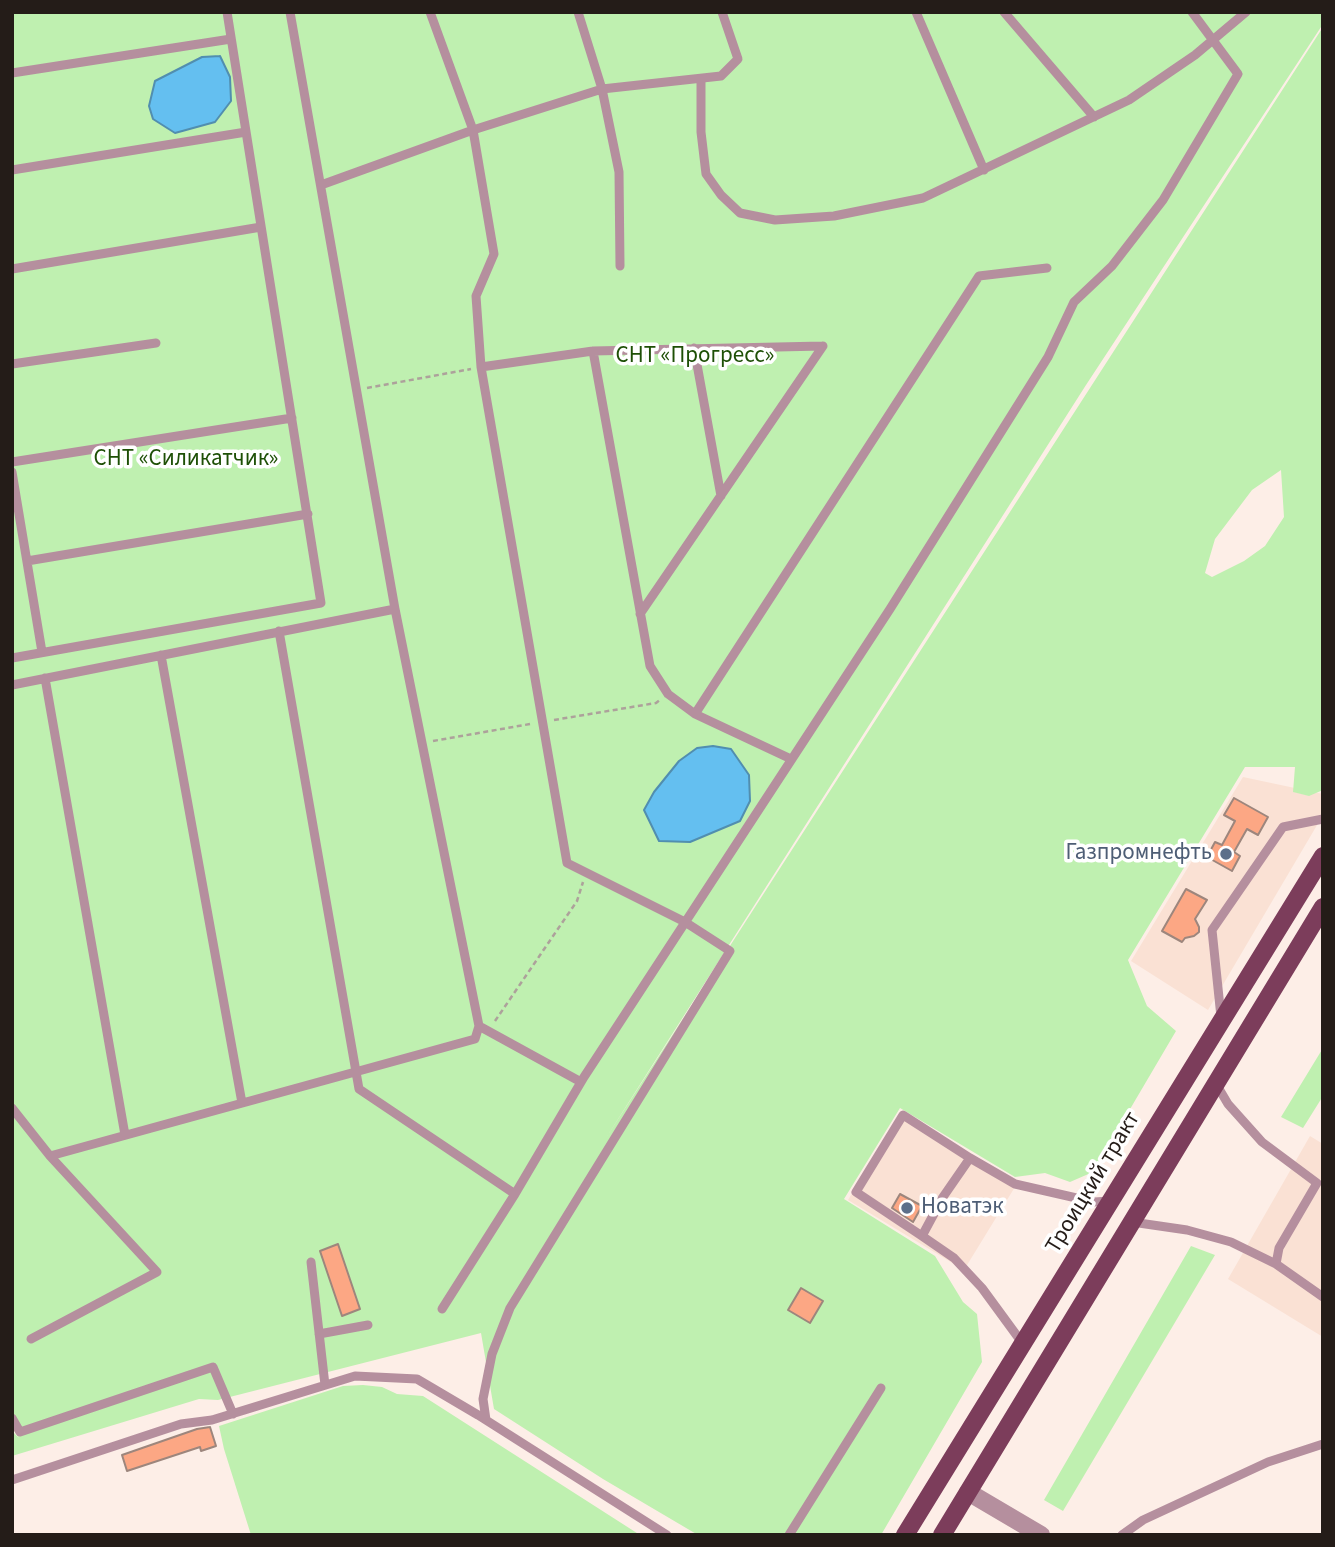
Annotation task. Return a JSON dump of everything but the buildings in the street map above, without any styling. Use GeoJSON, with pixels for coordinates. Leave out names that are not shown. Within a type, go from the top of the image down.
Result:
{"type":"FeatureCollection","features":[{"type":"Feature","properties":{"kind":"main road","name":"Троицкий тракт"},"geometry":{"type":"LineString","coordinates":[[905,1535],[1323,856]]}},
{"type":"Feature","properties":{"kind":"main road"},"geometry":{"type":"LineString","coordinates":[[942,1535],[1130,1221],[1323,907]]}},
{"type":"Feature","properties":{"kind":"street"},"geometry":{"type":"LineString","coordinates":[[968,1492],[1041,1535]]}},
{"type":"Feature","properties":{"kind":"lane"},"geometry":{"type":"LineString","coordinates":[[12,659],[321,603],[227,12]]}},
{"type":"Feature","properties":{"kind":"lane"},"geometry":{"type":"LineString","coordinates":[[50,1156],[475,1039],[479,1026],[396,609],[290,12]]}},
{"type":"Feature","properties":{"kind":"lane"},"geometry":{"type":"LineString","coordinates":[[430,12],[473,130],[494,254],[476,296],[481,367],[568,863],[685,922],[730,951],[510,1308],[492,1354],[483,1399],[486,1420]]}},
{"type":"Feature","properties":{"kind":"lane"},"geometry":{"type":"LineString","coordinates":[[578,12],[602,89],[619,172],[620,266]]}},
{"type":"Feature","properties":{"kind":"lane"},"geometry":{"type":"LineString","coordinates":[[321,185],[473,130],[602,89],[721,76],[738,59],[722,12]]}},
{"type":"Feature","properties":{"kind":"lane"},"geometry":{"type":"LineString","coordinates":[[916,12],[984,170]]}},
{"type":"Feature","properties":{"kind":"lane"},"geometry":{"type":"LineString","coordinates":[[1004,12],[1094,117]]}},
{"type":"Feature","properties":{"kind":"lane"},"geometry":{"type":"LineString","coordinates":[[442,1309],[515,1194],[581,1082],[890,608],[1048,358],[1074,302],[1111,266],[1163,200],[1238,74],[1192,12]]}},
{"type":"Feature","properties":{"kind":"lane"},"geometry":{"type":"LineString","coordinates":[[701,79],[701,132],[706,174],[721,195],[740,213],[775,220],[834,216],[923,198],[1129,100],[1214,39],[1246,12]]}},
{"type":"Feature","properties":{"kind":"lane"},"geometry":{"type":"LineString","coordinates":[[12,73],[231,39]]}},
{"type":"Feature","properties":{"kind":"lane"},"geometry":{"type":"LineString","coordinates":[[12,170],[246,132]]}},
{"type":"Feature","properties":{"kind":"lane"},"geometry":{"type":"LineString","coordinates":[[12,269],[261,227]]}},
{"type":"Feature","properties":{"kind":"lane"},"geometry":{"type":"LineString","coordinates":[[695,714],[979,276],[1047,268]]}},
{"type":"Feature","properties":{"kind":"lane"},"geometry":{"type":"LineString","coordinates":[[12,364],[156,343]]}},
{"type":"Feature","properties":{"kind":"lane"},"geometry":{"type":"LineString","coordinates":[[481,367],[593,351],[823,346],[640,614]]}},
{"type":"Feature","properties":{"kind":"lane"},"geometry":{"type":"LineString","coordinates":[[694,348],[721,496]]}},
{"type":"Feature","properties":{"kind":"lane"},"geometry":{"type":"LineString","coordinates":[[593,351],[650,666],[668,694],[695,714],[791,759]]}},
{"type":"Feature","properties":{"kind":"lane"},"geometry":{"type":"LineString","coordinates":[[12,462],[292,418]]}},
{"type":"Feature","properties":{"kind":"lane"},"geometry":{"type":"LineString","coordinates":[[12,472],[42,652]]}},
{"type":"Feature","properties":{"kind":"lane"},"geometry":{"type":"LineString","coordinates":[[27,561],[308,514]]}},
{"type":"Feature","properties":{"kind":"lane"},"geometry":{"type":"LineString","coordinates":[[12,685],[396,609]]}},
{"type":"Feature","properties":{"kind":"lane"},"geometry":{"type":"LineString","coordinates":[[279,631],[359,1089],[515,1194]]}},
{"type":"Feature","properties":{"kind":"lane"},"geometry":{"type":"LineString","coordinates":[[161,655],[242,1103]]}},
{"type":"Feature","properties":{"kind":"lane"},"geometry":{"type":"LineString","coordinates":[[44,678],[125,1135]]}},
{"type":"Feature","properties":{"kind":"lane"},"geometry":{"type":"LineString","coordinates":[[1222,1021],[1212,930],[1283,827],[1323,819]]}},
{"type":"Feature","properties":{"kind":"lane"},"geometry":{"type":"LineString","coordinates":[[479,1026],[581,1082]]}},
{"type":"Feature","properties":{"kind":"lane"},"geometry":{"type":"LineString","coordinates":[[1215,1083],[1228,1104],[1262,1142],[1320,1184],[1279,1248],[1276,1264]]}},
{"type":"Feature","properties":{"kind":"lane"},"geometry":{"type":"LineString","coordinates":[[12,1108],[50,1156],[157,1272],[31,1339]]}},
{"type":"Feature","properties":{"kind":"lane"},"geometry":{"type":"LineString","coordinates":[[1023,1344],[982,1288],[954,1258],[856,1192],[903,1115],[1015,1184],[1094,1202],[1112,1200]]}},
{"type":"Feature","properties":{"kind":"lane"},"geometry":{"type":"LineString","coordinates":[[922,1236],[943,1197],[970,1158]]}},
{"type":"Feature","properties":{"kind":"lane"},"geometry":{"type":"LineString","coordinates":[[1130,1221],[1187,1230],[1231,1242],[1276,1264],[1323,1297]]}},
{"type":"Feature","properties":{"kind":"lane"},"geometry":{"type":"LineString","coordinates":[[311,1262],[325,1385]]}},
{"type":"Feature","properties":{"kind":"lane"},"geometry":{"type":"LineString","coordinates":[[319,1334],[368,1325]]}},
{"type":"Feature","properties":{"kind":"lane"},"geometry":{"type":"LineString","coordinates":[[12,1418],[20,1432],[213,1367],[233,1414]]}},
{"type":"Feature","properties":{"kind":"lane"},"geometry":{"type":"LineString","coordinates":[[12,1480],[181,1424],[212,1420],[355,1376],[417,1379],[667,1535]]}},
{"type":"Feature","properties":{"kind":"lane"},"geometry":{"type":"LineString","coordinates":[[789,1535],[881,1388]]}},
{"type":"Feature","properties":{"kind":"lane"},"geometry":{"type":"LineString","coordinates":[[1122,1535],[1143,1520],[1268,1462],[1323,1444]]}},
{"type":"Feature","properties":{"kind":"path"},"geometry":{"type":"LineString","coordinates":[[357,390],[481,367]]}},
{"type":"Feature","properties":{"kind":"path"},"geometry":{"type":"LineString","coordinates":[[488,1032],[577,901],[586,873]]}},
{"type":"Feature","properties":{"kind":"shaded area"},"geometry":{"type":"Polygon","coordinates":[[[1243,777],[1323,794],[1323,815],[1208,1010],[1131,961],[1243,777]]]}},
{"type":"Feature","properties":{"kind":"shaded area"},"geometry":{"type":"Polygon","coordinates":[[[901,1111],[1018,1182],[964,1270],[848,1200],[901,1111]]]}},
{"type":"Feature","properties":{"kind":"shaded area"},"geometry":{"type":"Polygon","coordinates":[[[1310,1136],[1323,1144],[1323,1337],[1228,1279],[1310,1136]]]}},
{"type":"Feature","properties":{"kind":"green space"},"geometry":{"type":"Polygon","coordinates":[[[12,12],[1323,12],[1323,24],[1086,385],[604,1141],[1323,27],[1323,790],[1309,796],[1293,792],[1295,767],[1245,767],[1128,960],[1147,1006],[1176,1031],[1093,1172],[1070,1182],[1045,1173],[1015,1177],[900,1108],[844,1199],[935,1256],[963,1302],[977,1314],[982,1362],[881,1535],[698,1535],[603,1479],[494,1409],[481,1333],[218,1400],[199,1399],[12,1456],[12,1431],[19,1438],[12,1428],[12,12]],[[1281,470],[1252,490],[1215,539],[1205,573],[1212,577],[1244,561],[1265,546],[1284,517],[1281,470]]]}},
{"type":"Feature","properties":{"kind":"green space"},"geometry":{"type":"Polygon","coordinates":[[[1323,1048],[1323,1096],[1303,1128],[1281,1117],[1323,1048]]]}},
{"type":"Feature","properties":{"kind":"green space"},"geometry":{"type":"Polygon","coordinates":[[[1191,1246],[1215,1255],[1063,1511],[1044,1500],[1191,1246]]]}},
{"type":"Feature","properties":{"kind":"green space"},"geometry":{"type":"Polygon","coordinates":[[[343,1386],[382,1387],[397,1394],[423,1396],[640,1535],[251,1535],[219,1426],[343,1386]]]}},
{"type":"Feature","properties":{"kind":"water"},"geometry":{"type":"Polygon","coordinates":[[[220,56],[230,77],[231,101],[215,122],[175,133],[153,119],[149,106],[155,81],[202,57],[220,56]]]}},
{"type":"Feature","properties":{"kind":"water"},"geometry":{"type":"Polygon","coordinates":[[[713,746],[731,749],[749,775],[750,801],[740,821],[690,842],[659,841],[644,810],[654,792],[679,761],[697,748],[713,746]]]}},
{"type":"Feature","properties":{"kind":"place","name":"Газпромнефть"},"geometry":{"type":"Point","coordinates":[1226,854]}},
{"type":"Feature","properties":{"kind":"place","name":"Новатэк"},"geometry":{"type":"Point","coordinates":[907,1208]}},
{"type":"Feature","properties":{"kind":"park label","name":"СНТ «Прогресс»"},"geometry":{"type":"Point","coordinates":[695,357]}},
{"type":"Feature","properties":{"kind":"park label","name":"СНТ «Силикатчик»"},"geometry":{"type":"Point","coordinates":[186,460]}}]}
